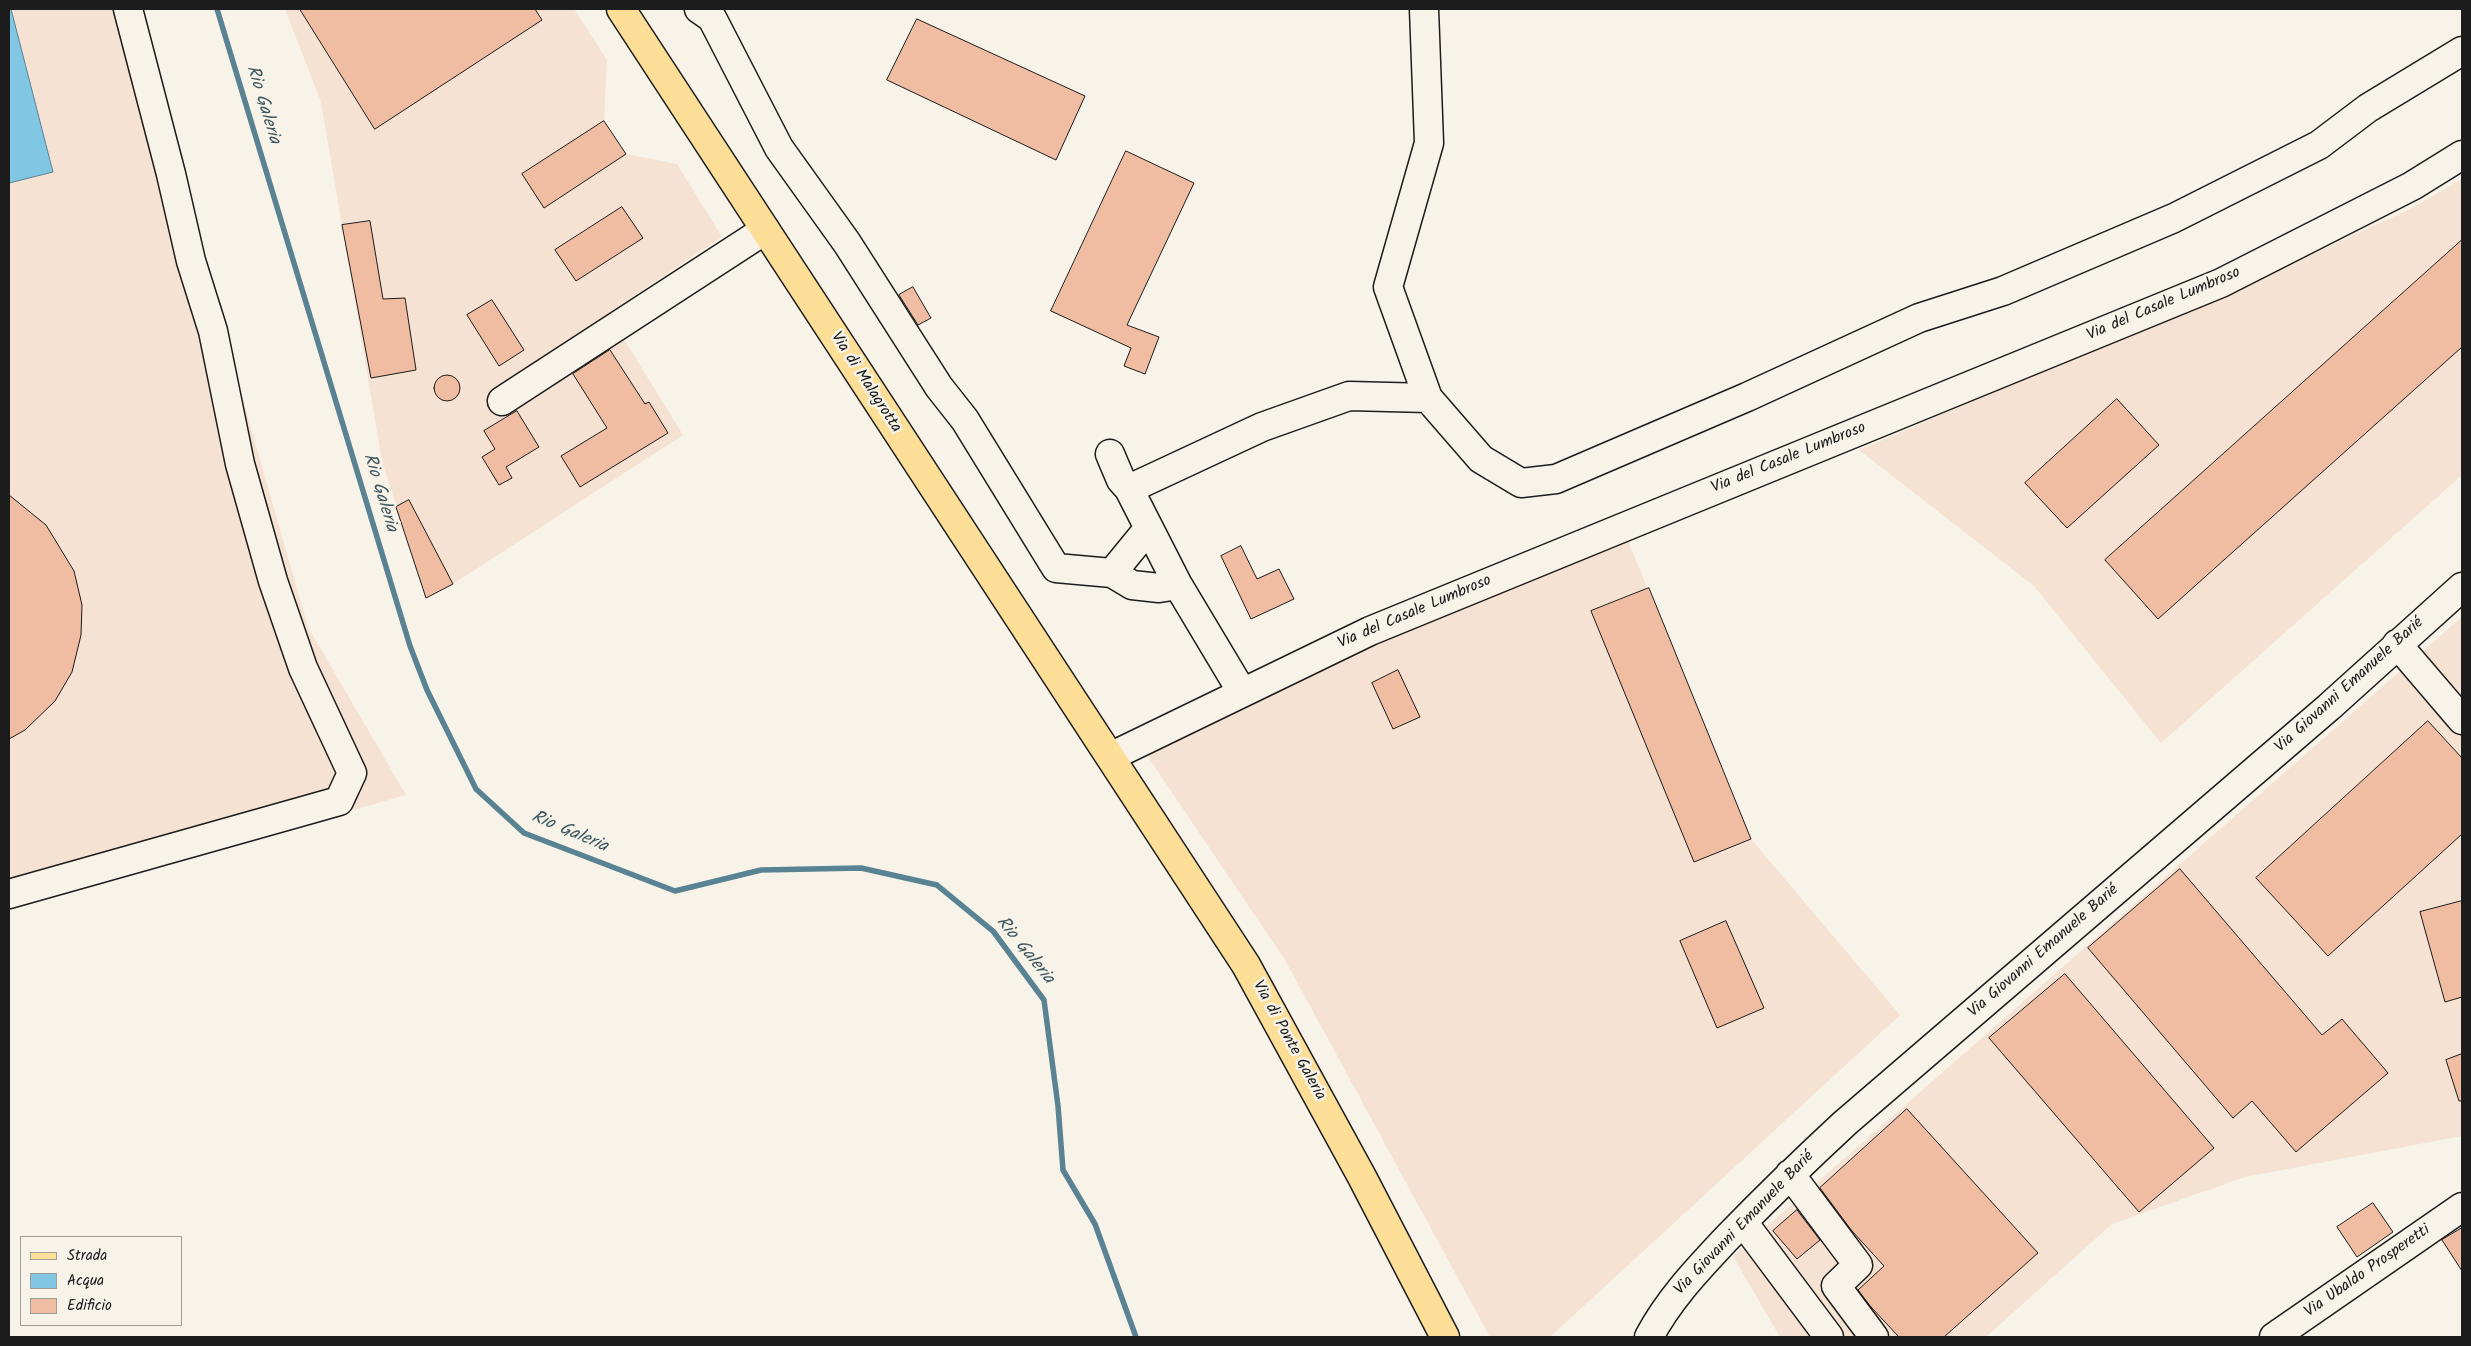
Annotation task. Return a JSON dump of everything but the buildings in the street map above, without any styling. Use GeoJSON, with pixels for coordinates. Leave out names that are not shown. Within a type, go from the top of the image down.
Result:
{"type":"FeatureCollection","features":[{"type":"Feature","properties":{"kind":"main road","name":"Via di Malagrotta"},"geometry":{"type":"LineString","coordinates":[[620,9],[1112,756]]}},
{"type":"Feature","properties":{"kind":"main road","name":"Via di Ponte Galeria"},"geometry":{"type":"LineString","coordinates":[[1112,756],[1246,965],[1362,1176],[1445,1337]]}},
{"type":"Feature","properties":{"kind":"street"},"geometry":{"type":"LineString","coordinates":[[9,894],[339,801],[352,773],[303,668],[272,581],[240,464],[213,331],[191,261],[171,174],[128,9]]}},
{"type":"Feature","properties":{"kind":"street"},"geometry":{"type":"LineString","coordinates":[[1424,9],[1429,142],[1388,287],[1428,398],[1481,459],[1521,483],[1556,479],[1747,397],[1919,318],[2003,291],[2174,218],[2319,145],[2368,108],[2462,51]]}},
{"type":"Feature","properties":{"kind":"street"},"geometry":{"type":"LineString","coordinates":[[708,12],[779,148],[847,243],[939,387],[965,420],[1056,568],[1112,573],[1132,585],[1159,588],[1178,585]]}},
{"type":"Feature","properties":{"kind":"street","name":"Via del Casale Lumbroso"},"geometry":{"type":"LineString","coordinates":[[1112,756],[1353,638],[2221,283],[2412,186],[2462,155]]}},
{"type":"Feature","properties":{"kind":"street"},"geometry":{"type":"LineString","coordinates":[[502,401],[765,230]]}},
{"type":"Feature","properties":{"kind":"street"},"geometry":{"type":"LineString","coordinates":[[1130,489],[1262,427],[1349,396],[1428,398]]}},
{"type":"Feature","properties":{"kind":"street"},"geometry":{"type":"LineString","coordinates":[[1110,454],[1121,480],[1130,489],[1148,529],[1178,585],[1242,692]]}},
{"type":"Feature","properties":{"kind":"street"},"geometry":{"type":"LineString","coordinates":[[1112,573],[1148,529]]}},
{"type":"Feature","properties":{"kind":"street","name":"Via Giovanni Emanuele Barié"},"geometry":{"type":"LineString","coordinates":[[1648,1337],[1682,1287],[1790,1174],[1845,1123],[2329,707],[2462,587]]}},
{"type":"Feature","properties":{"kind":"street"},"geometry":{"type":"LineString","coordinates":[[2397,644],[2462,720]]}},
{"type":"Feature","properties":{"kind":"street"},"geometry":{"type":"LineString","coordinates":[[1790,1174],[1858,1265],[1836,1286],[1874,1337]]}},
{"type":"Feature","properties":{"kind":"street","name":"Via Ubaldo Prosperetti"},"geometry":{"type":"LineString","coordinates":[[2274,1337],[2462,1207]]}},
{"type":"Feature","properties":{"kind":"street"},"geometry":{"type":"LineString","coordinates":[[1743,1222],[1829,1337]]}},
{"type":"Feature","properties":{"kind":"shaded area"},"geometry":{"type":"Polygon","coordinates":[[[9,9],[131,9],[308,627],[406,795],[9,908],[9,9]]]}},
{"type":"Feature","properties":{"kind":"shaded area"},"geometry":{"type":"Polygon","coordinates":[[[285,9],[574,9],[607,60],[604,121],[626,154],[677,164],[722,237],[608,313],[683,435],[453,584],[426,598],[382,461],[321,102],[285,9]]]}},
{"type":"Feature","properties":{"kind":"shaded area"},"geometry":{"type":"Polygon","coordinates":[[[2462,179],[2462,475],[2161,743],[2034,586],[1859,450],[2266,276],[2412,208],[2462,179]]]}},
{"type":"Feature","properties":{"kind":"shaded area"},"geometry":{"type":"Polygon","coordinates":[[[1626,536],[1751,839],[1900,1015],[1550,1337],[1490,1337],[1285,960],[1148,757],[1161,743],[1424,621],[1626,536]]]}},
{"type":"Feature","properties":{"kind":"shaded area"},"geometry":{"type":"Polygon","coordinates":[[[2462,617],[2462,1136],[2245,1177],[2112,1224],[1986,1337],[1780,1337],[1733,1256],[2462,617]]]}},
{"type":"Feature","properties":{"kind":"water"},"geometry":{"type":"Polygon","coordinates":[[[9,9],[11,9],[53,172],[9,183],[9,9]]]}},
{"type":"Feature","properties":{"kind":"waterway","name":"Rio Galeria"},"geometry":{"type":"LineString","coordinates":[[217,9],[410,646],[427,690],[476,789],[524,833],[675,891],[761,870],[861,868],[937,885],[993,931],[1044,1000],[1058,1106],[1063,1170],[1095,1224],[1136,1337]]}}]}
